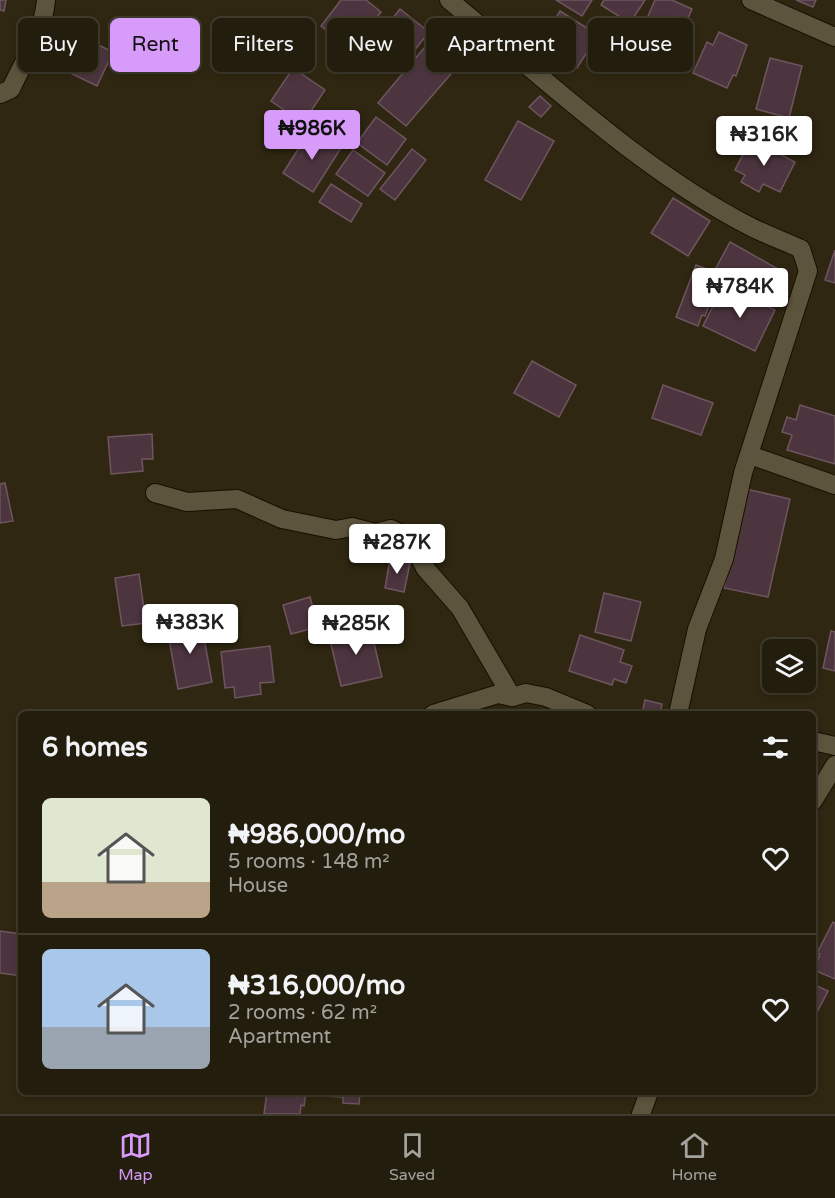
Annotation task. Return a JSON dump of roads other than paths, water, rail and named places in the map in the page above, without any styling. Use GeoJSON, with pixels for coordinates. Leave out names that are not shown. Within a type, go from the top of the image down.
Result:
{"type":"FeatureCollection","features":[{"type":"Feature","properties":{"kind":"street"},"geometry":{"type":"LineString","coordinates":[[0,94],[11,89],[40,33],[46,0]]}},
{"type":"Feature","properties":{"kind":"street"},"geometry":{"type":"LineString","coordinates":[[449,0],[614,135],[683,185],[751,227],[801,249],[808,271],[738,491],[724,559],[697,629],[679,711]]}},
{"type":"Feature","properties":{"kind":"street"},"geometry":{"type":"LineString","coordinates":[[752,0],[835,38]]}},
{"type":"Feature","properties":{"kind":"street"},"geometry":{"type":"LineString","coordinates":[[750,455],[835,485]]}},
{"type":"Feature","properties":{"kind":"street"},"geometry":{"type":"LineString","coordinates":[[155,493],[187,502],[237,499],[282,519],[336,530],[352,527],[375,533],[391,529],[411,538],[425,568],[460,608],[512,697]]}},
{"type":"Feature","properties":{"kind":"street"},"geometry":{"type":"LineString","coordinates":[[442,711],[498,694],[512,697],[526,693],[546,697],[579,711]]}},
{"type":"Feature","properties":{"kind":"street"},"geometry":{"type":"LineString","coordinates":[[816,742],[835,746]]}},
{"type":"Feature","properties":{"kind":"street"},"geometry":{"type":"LineString","coordinates":[[816,796],[835,765]]}},
{"type":"Feature","properties":{"kind":"street"},"geometry":{"type":"LineString","coordinates":[[641,1114],[648,1095]]}}]}
